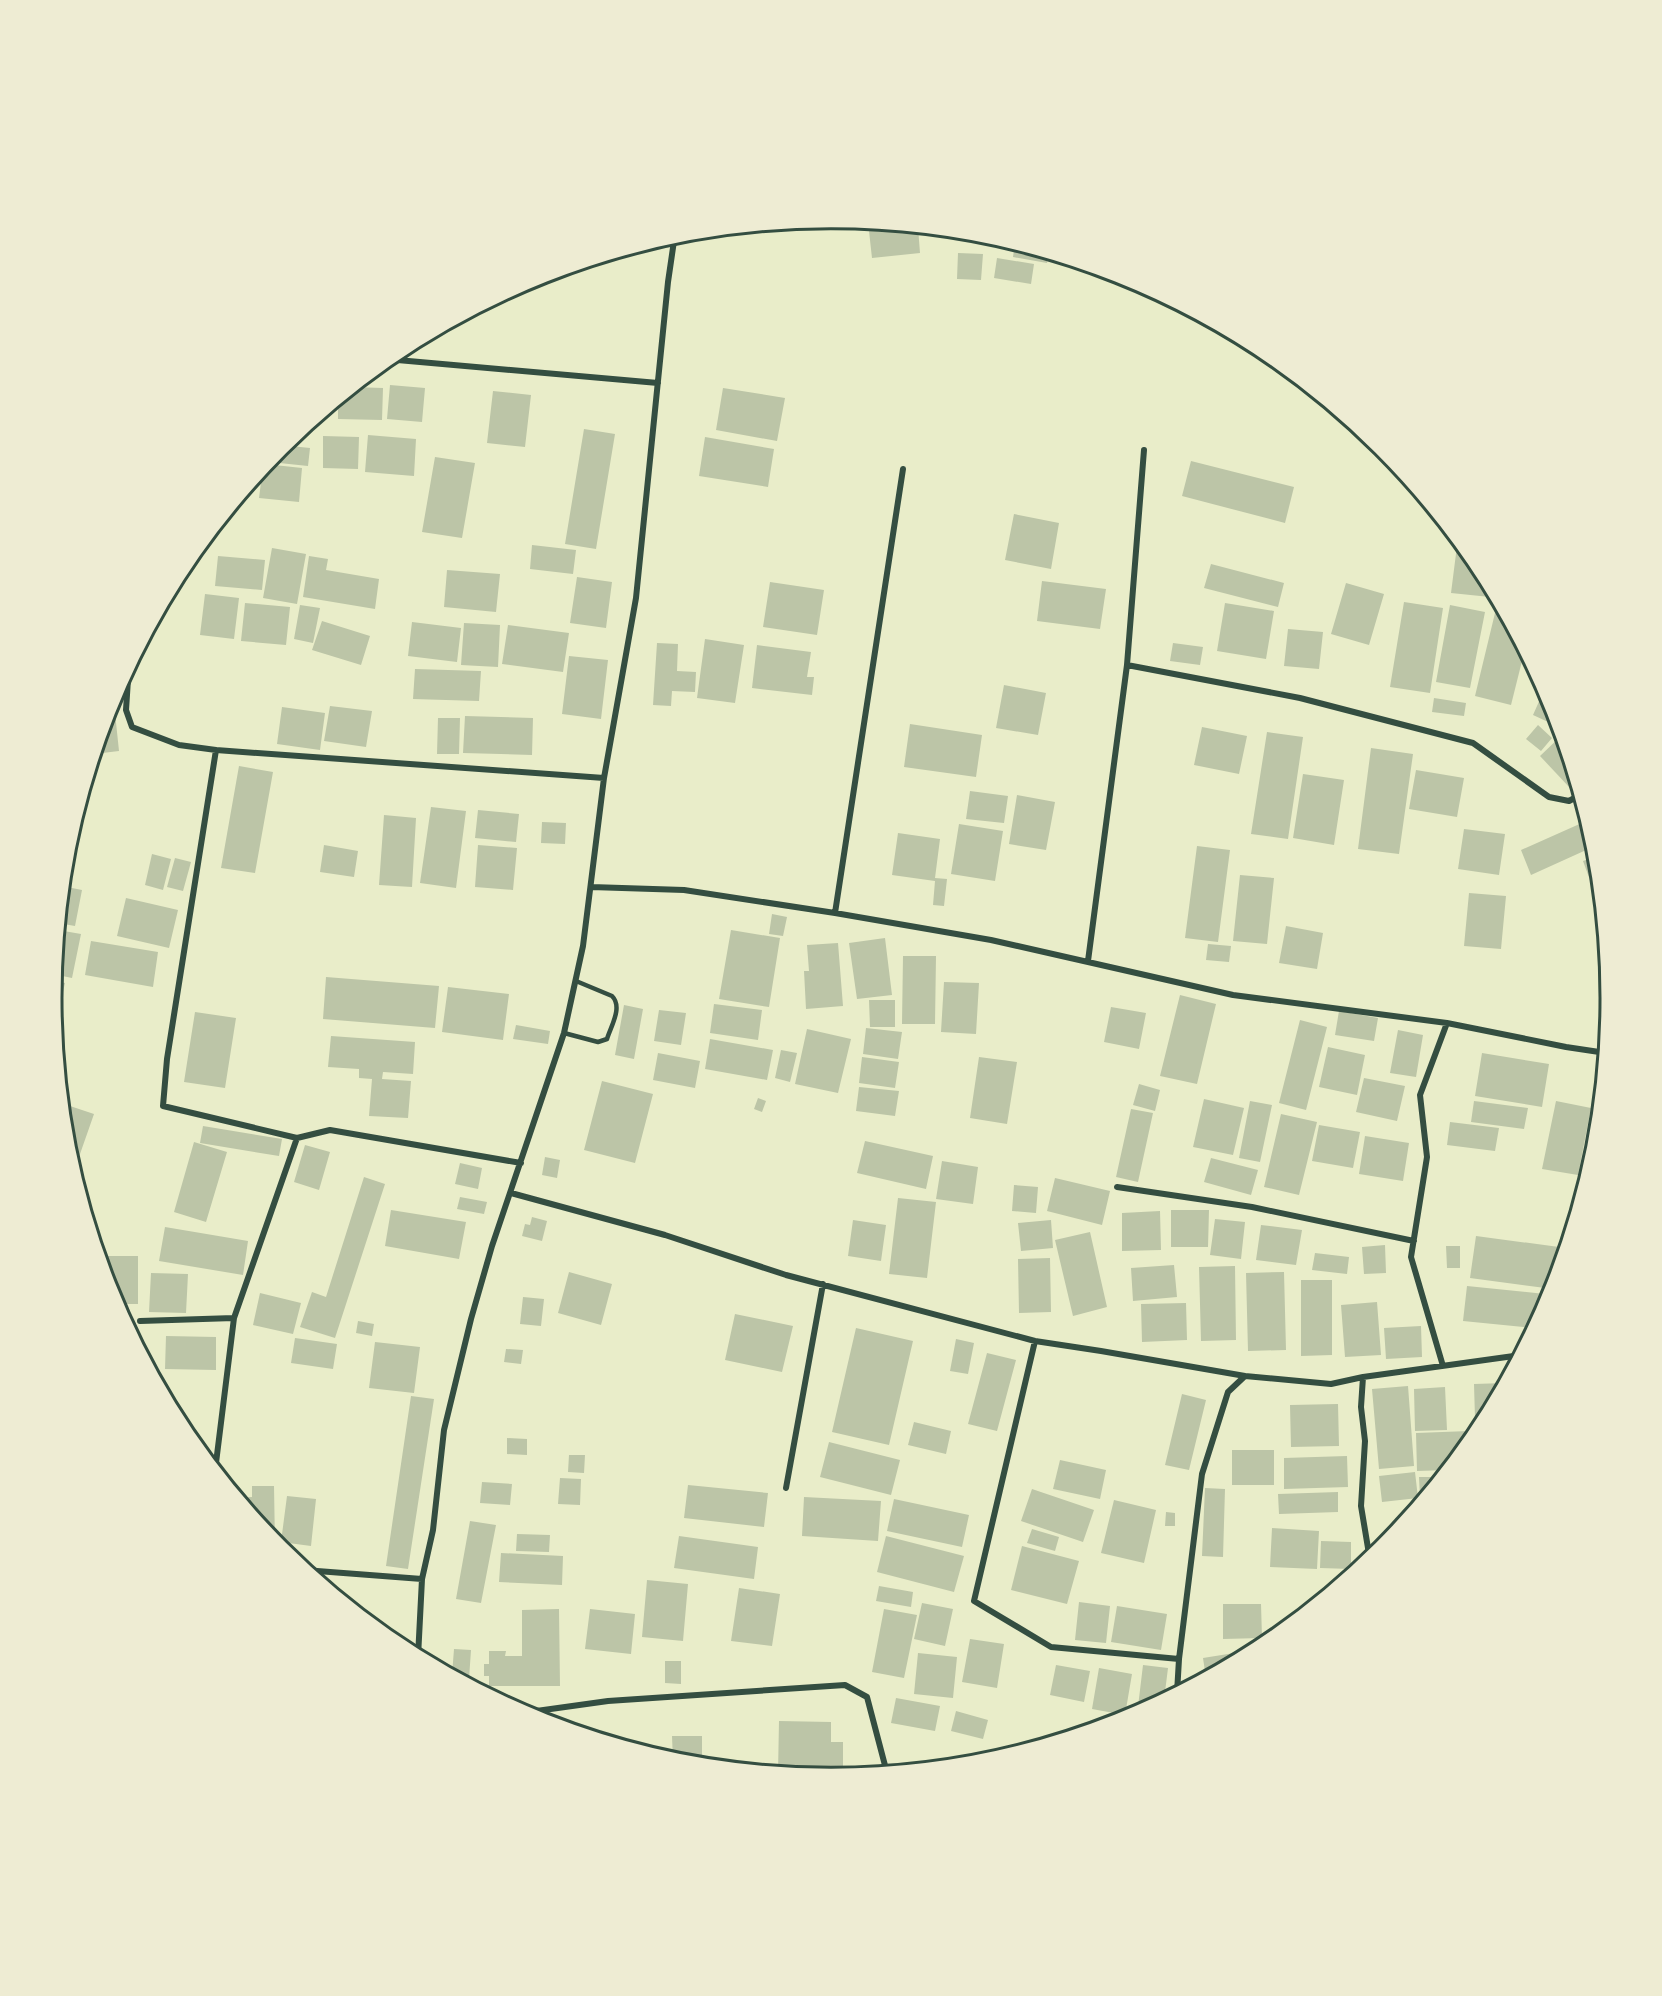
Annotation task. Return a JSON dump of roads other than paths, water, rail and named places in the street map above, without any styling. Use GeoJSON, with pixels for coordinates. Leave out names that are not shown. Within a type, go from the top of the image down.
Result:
{"type":"FeatureCollection","features":[{"type":"Feature","properties":{"kind":"street"},"geometry":{"type":"LineString","coordinates":[[419,1647],[422,1580],[433,1530],[444,1430],[471,1319],[492,1246],[564,1033],[576,981],[591,887],[604,778],[636,598],[673,245]]}},
{"type":"Feature","properties":{"kind":"street"},"geometry":{"type":"LineString","coordinates":[[400,360],[658,383]]}},
{"type":"Feature","properties":{"kind":"street"},"geometry":{"type":"LineString","coordinates":[[1089,961],[1127,665],[1143,450]]}},
{"type":"Feature","properties":{"kind":"street"},"geometry":{"type":"LineString","coordinates":[[835,913],[903,469]]}},
{"type":"Feature","properties":{"kind":"street"},"geometry":{"type":"LineString","coordinates":[[1127,665],[1300,698],[1473,743],[1549,797],[1569,801],[1574,798]]}},
{"type":"Feature","properties":{"kind":"street"},"geometry":{"type":"LineString","coordinates":[[127,688],[126,710],[132,727],[179,745],[216,750],[604,778]]}},
{"type":"Feature","properties":{"kind":"street"},"geometry":{"type":"LineString","coordinates":[[216,750],[167,1059],[163,1106],[297,1138],[330,1130],[521,1163]]}},
{"type":"Feature","properties":{"kind":"street"},"geometry":{"type":"LineString","coordinates":[[591,887],[684,890],[835,913],[991,940],[1233,995],[1447,1023],[1599,1052]]}},
{"type":"Feature","properties":{"kind":"street"},"geometry":{"type":"LineString","coordinates":[[1443,1366],[1411,1257],[1427,1157],[1420,1095],[1447,1023]]}},
{"type":"Feature","properties":{"kind":"street"},"geometry":{"type":"LineString","coordinates":[[216,1460],[234,1318],[297,1138]]}},
{"type":"Feature","properties":{"kind":"street"},"geometry":{"type":"LineString","coordinates":[[1117,1187],[1252,1208],[1414,1241]]}},
{"type":"Feature","properties":{"kind":"street"},"geometry":{"type":"LineString","coordinates":[[511,1192],[665,1234],[786,1275],[1035,1341],[1245,1376],[1331,1384],[1363,1377],[1511,1356]]}},
{"type":"Feature","properties":{"kind":"street"},"geometry":{"type":"LineString","coordinates":[[786,1488],[823,1284]]}},
{"type":"Feature","properties":{"kind":"street"},"geometry":{"type":"LineString","coordinates":[[140,1321],[234,1318]]}},
{"type":"Feature","properties":{"kind":"street"},"geometry":{"type":"LineString","coordinates":[[1035,1341],[974,1601],[1051,1647],[1179,1659]]}},
{"type":"Feature","properties":{"kind":"street"},"geometry":{"type":"LineString","coordinates":[[1177,1685],[1202,1474],[1228,1392],[1245,1376]]}},
{"type":"Feature","properties":{"kind":"street"},"geometry":{"type":"LineString","coordinates":[[1363,1377],[1361,1407],[1365,1441],[1361,1506],[1368,1549]]}},
{"type":"Feature","properties":{"kind":"street"},"geometry":{"type":"LineString","coordinates":[[318,1571],[422,1580]]}},
{"type":"Feature","properties":{"kind":"street"},"geometry":{"type":"LineString","coordinates":[[541,1710],[608,1701],[845,1685],[867,1697],[885,1766]]}},
{"type":"Feature","properties":{"kind":"lane"},"geometry":{"type":"LineString","coordinates":[[564,1033],[598,1042],[603,1041],[607,1039],[617,1009],[616,1000],[612,996],[576,981]]}}]}
